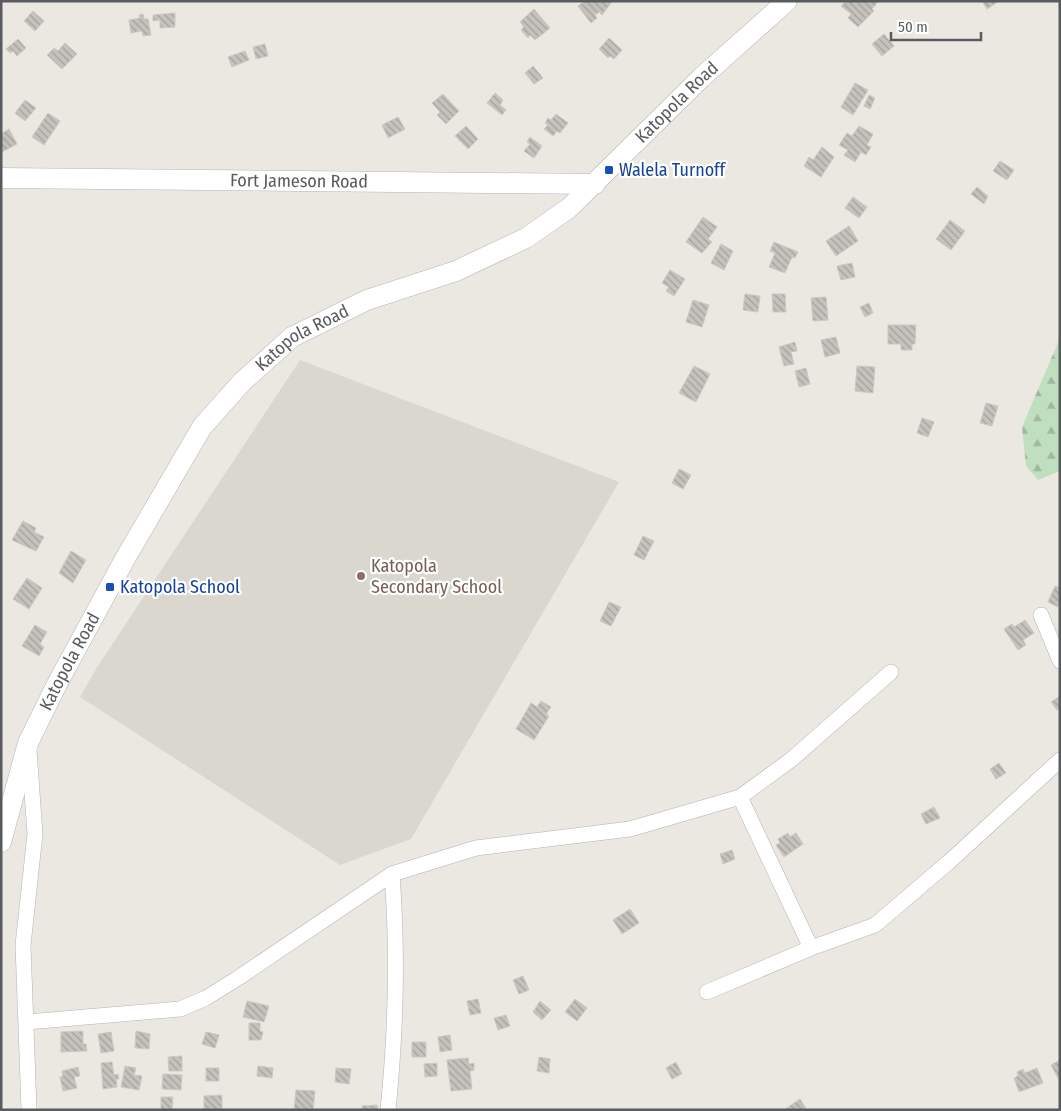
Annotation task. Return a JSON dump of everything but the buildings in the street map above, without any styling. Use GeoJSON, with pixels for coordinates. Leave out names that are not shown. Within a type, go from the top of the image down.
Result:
{"type":"FeatureCollection","features":[{"type":"Feature","properties":{"kind":"street","name":"Katopola Road"},"geometry":{"type":"LineString","coordinates":[[1,842],[28,742],[57,684],[126,557],[197,435],[242,382],[292,337],[367,300],[456,271],[526,238],[569,208],[696,84],[787,1]]}},
{"type":"Feature","properties":{"kind":"street","name":"Fort Jameson Road"},"geometry":{"type":"LineString","coordinates":[[1,178],[595,184]]}},
{"type":"Feature","properties":{"kind":"street"},"geometry":{"type":"LineString","coordinates":[[1041,615],[1060,662]]}},
{"type":"Feature","properties":{"kind":"street"},"geometry":{"type":"LineString","coordinates":[[26,1022],[180,1008],[206,998],[238,978],[392,874],[476,848],[630,829],[740,797],[792,759],[891,672]]}},
{"type":"Feature","properties":{"kind":"street"},"geometry":{"type":"LineString","coordinates":[[28,742],[35,834],[23,945],[29,1110]]}},
{"type":"Feature","properties":{"kind":"street"},"geometry":{"type":"LineString","coordinates":[[707,992],[811,948],[875,925],[1060,760]]}},
{"type":"Feature","properties":{"kind":"street"},"geometry":{"type":"LineString","coordinates":[[740,797],[811,948]]}},
{"type":"Feature","properties":{"kind":"street"},"geometry":{"type":"LineString","coordinates":[[388,1110],[394,1049],[397,946],[392,874]]}},
{"type":"Feature","properties":{"kind":"shaded area","name":"Katopola Secondary School"},"geometry":{"type":"Polygon","coordinates":[[[300,360],[619,482],[411,839],[340,865],[80,697],[96,669],[300,360]]]}},
{"type":"Feature","properties":{"kind":"green space"},"geometry":{"type":"Polygon","coordinates":[[[1060,338],[1060,471],[1038,480],[1026,466],[1022,427],[1060,338]]]}},
{"type":"Feature","properties":{"kind":"place","name":"Walela Turnoff"},"geometry":{"type":"Point","coordinates":[609,170]}},
{"type":"Feature","properties":{"kind":"place","name":"Katopola Secondary School"},"geometry":{"type":"Point","coordinates":[361,576]}},
{"type":"Feature","properties":{"kind":"place","name":"Katopola School"},"geometry":{"type":"Point","coordinates":[110,587]}}]}
